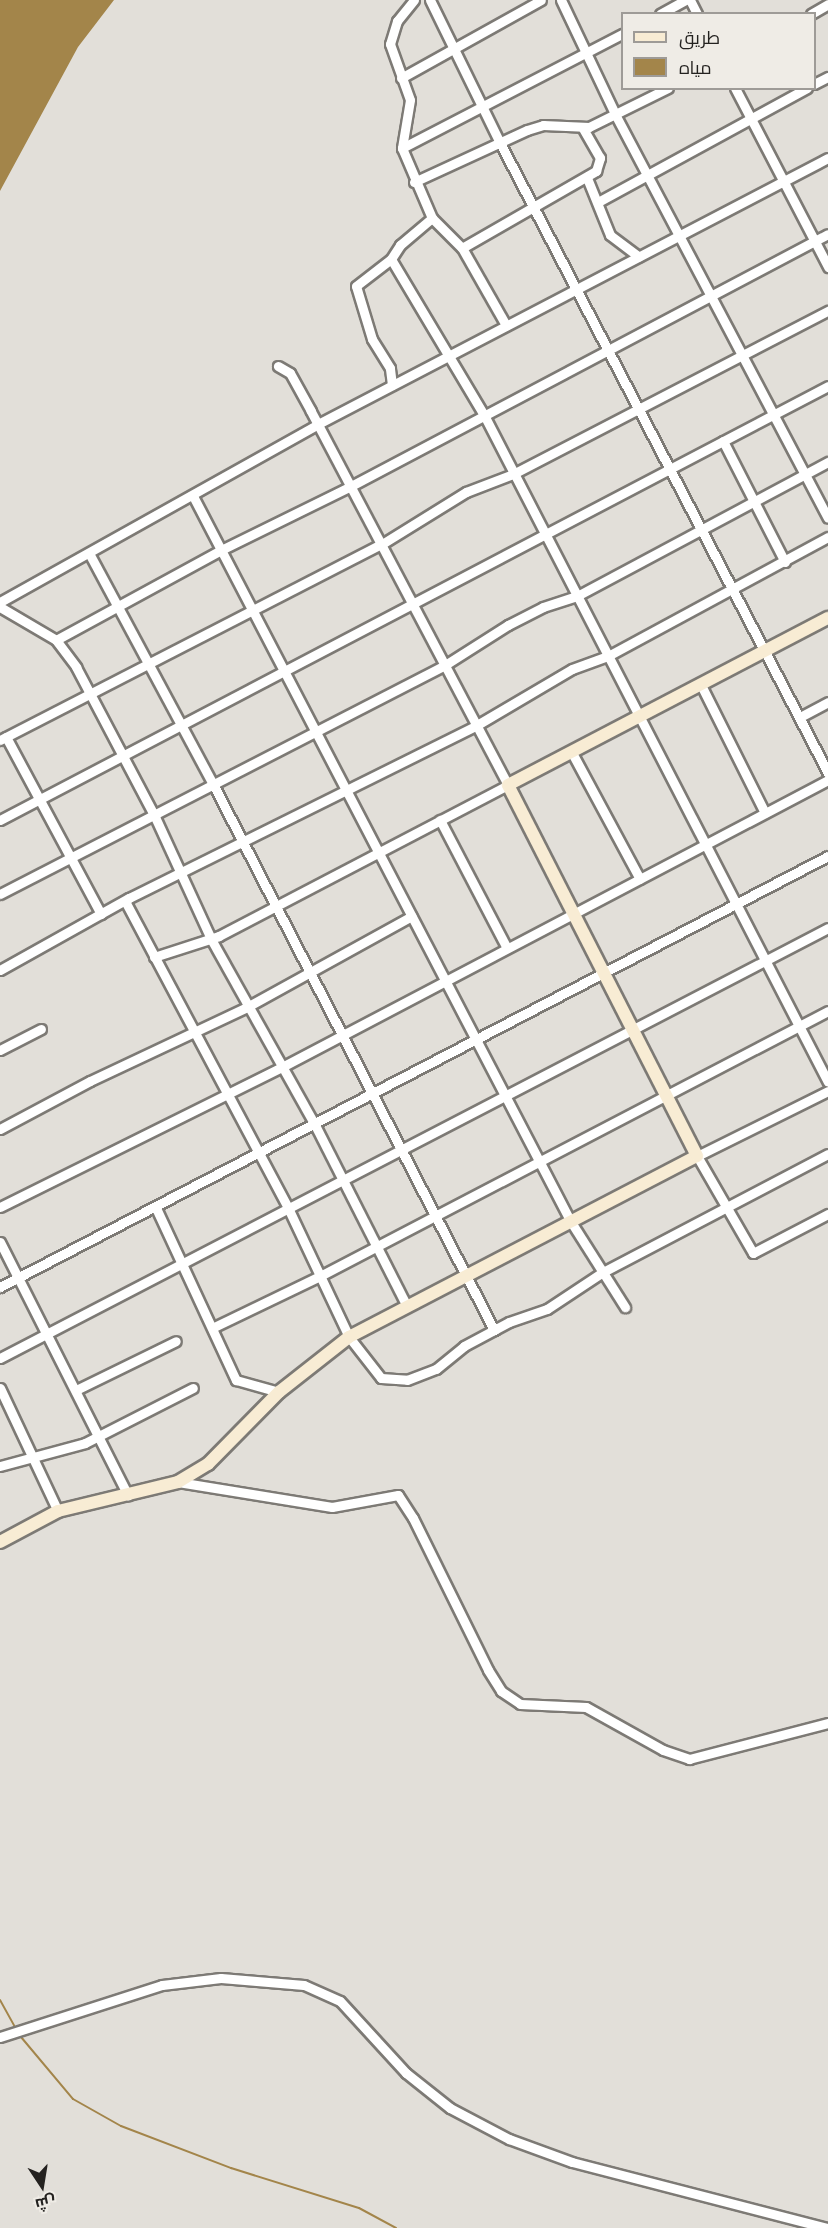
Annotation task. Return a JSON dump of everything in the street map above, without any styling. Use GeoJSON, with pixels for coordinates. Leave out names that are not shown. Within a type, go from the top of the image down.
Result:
{"type":"FeatureCollection","features":[{"type":"Feature","properties":{"kind":"street"},"geometry":{"type":"LineString","coordinates":[[414,0],[397,21],[390,44],[411,109],[402,148],[414,182],[432,218],[462,248],[506,325]]}},
{"type":"Feature","properties":{"kind":"street"},"geometry":{"type":"LineString","coordinates":[[430,0],[483,104],[499,141],[704,528],[828,773]]}},
{"type":"Feature","properties":{"kind":"street"},"geometry":{"type":"LineString","coordinates":[[401,78],[456,50],[542,0]]}},
{"type":"Feature","properties":{"kind":"street"},"geometry":{"type":"LineString","coordinates":[[561,0],[616,116],[710,295],[776,414],[828,518]]}},
{"type":"Feature","properties":{"kind":"street"},"geometry":{"type":"LineString","coordinates":[[664,12],[685,0]]}},
{"type":"Feature","properties":{"kind":"street"},"geometry":{"type":"LineString","coordinates":[[814,12],[828,4]]}},
{"type":"Feature","properties":{"kind":"street"},"geometry":{"type":"LineString","coordinates":[[402,148],[621,34]]}},
{"type":"Feature","properties":{"kind":"street"},"geometry":{"type":"LineString","coordinates":[[414,182],[499,141],[543,125],[583,128],[616,116],[665,90]]}},
{"type":"Feature","properties":{"kind":"street"},"geometry":{"type":"LineString","coordinates":[[736,90],[828,267]]}},
{"type":"Feature","properties":{"kind":"street"},"geometry":{"type":"LineString","coordinates":[[598,202],[803,90]]}},
{"type":"Feature","properties":{"kind":"street"},"geometry":{"type":"LineString","coordinates":[[462,248],[587,178],[600,160],[583,128]]}},
{"type":"Feature","properties":{"kind":"street"},"geometry":{"type":"LineString","coordinates":[[407,1306],[315,1125],[280,1068],[211,939],[155,816],[91,694],[56,640],[0,604],[318,424],[575,287],[679,237],[828,158]]}},
{"type":"Feature","properties":{"kind":"street"},"geometry":{"type":"LineString","coordinates":[[587,178],[609,235],[639,257]]}},
{"type":"Feature","properties":{"kind":"street"},"geometry":{"type":"LineString","coordinates":[[392,385],[390,368],[372,339],[356,286],[391,259],[419,227],[432,218]]}},
{"type":"Feature","properties":{"kind":"street"},"geometry":{"type":"LineString","coordinates":[[56,640],[221,549],[351,486],[828,234]]}},
{"type":"Feature","properties":{"kind":"street"},"geometry":{"type":"LineString","coordinates":[[391,259],[484,415],[828,1082]]}},
{"type":"Feature","properties":{"kind":"street"},"geometry":{"type":"LineString","coordinates":[[101,914],[3,739],[382,543],[466,492],[513,474],[828,311]]}},
{"type":"Feature","properties":{"kind":"street"},"geometry":{"type":"LineString","coordinates":[[278,366],[290,373],[382,543],[606,973],[698,1156],[753,1253],[828,1214]]}},
{"type":"Feature","properties":{"kind":"street"},"geometry":{"type":"LineString","coordinates":[[0,820],[287,672],[412,602],[546,537],[671,467],[828,386]]}},
{"type":"Feature","properties":{"kind":"street"},"geometry":{"type":"LineString","coordinates":[[723,441],[756,500],[785,562]]}},
{"type":"Feature","properties":{"kind":"street"},"geometry":{"type":"LineString","coordinates":[[0,894],[214,786],[317,730],[445,665],[517,620],[577,596],[828,462]]}},
{"type":"Feature","properties":{"kind":"street"},"geometry":{"type":"LineString","coordinates":[[193,496],[287,672],[412,916],[479,1038],[571,1222],[625,1307]]}},
{"type":"Feature","properties":{"kind":"street"},"geometry":{"type":"LineString","coordinates":[[0,970],[125,901],[477,725],[572,669],[608,656],[828,537]]}},
{"type":"Feature","properties":{"kind":"street"},"geometry":{"type":"LineString","coordinates":[[89,553],[120,605],[494,1330]]}},
{"type":"Feature","properties":{"kind":"street"},"geometry":{"type":"LineString","coordinates":[[154,957],[211,939],[276,907],[638,715],[828,618]]}},
{"type":"Feature","properties":{"kind":"street"},"geometry":{"type":"LineString","coordinates":[[700,683],[765,813]]}},
{"type":"Feature","properties":{"kind":"street"},"geometry":{"type":"LineString","coordinates":[[800,717],[828,702]]}},
{"type":"Feature","properties":{"kind":"street"},"geometry":{"type":"LineString","coordinates":[[571,751],[640,879]]}},
{"type":"Feature","properties":{"kind":"street"},"geometry":{"type":"LineString","coordinates":[[0,1207],[280,1068],[828,780]]}},
{"type":"Feature","properties":{"kind":"street"},"geometry":{"type":"LineString","coordinates":[[440,820],[507,948]]}},
{"type":"Feature","properties":{"kind":"street"},"geometry":{"type":"LineString","coordinates":[[0,1287],[260,1154],[828,856]]}},
{"type":"Feature","properties":{"kind":"street"},"geometry":{"type":"LineString","coordinates":[[125,901],[289,1210],[349,1337],[381,1378],[392,1381],[436,1369],[464,1346],[494,1330],[547,1310],[603,1272],[828,1154]]}},
{"type":"Feature","properties":{"kind":"street"},"geometry":{"type":"LineString","coordinates":[[0,1129],[90,1081],[247,1006],[412,916]]}},
{"type":"Feature","properties":{"kind":"street"},"geometry":{"type":"LineString","coordinates":[[0,1358],[182,1266],[828,928]]}},
{"type":"Feature","properties":{"kind":"street"},"geometry":{"type":"LineString","coordinates":[[214,1327],[320,1276],[434,1213],[542,1161],[828,1011]]}},
{"type":"Feature","properties":{"kind":"street"},"geometry":{"type":"LineString","coordinates":[[0,1050],[41,1029]]}},
{"type":"Feature","properties":{"kind":"street"},"geometry":{"type":"LineString","coordinates":[[0,1542],[58,1511],[178,1482],[234,1441],[279,1392],[349,1337],[828,1091]]}},
{"type":"Feature","properties":{"kind":"street"},"geometry":{"type":"LineString","coordinates":[[156,1208],[239,1384],[279,1392]]}},
{"type":"Feature","properties":{"kind":"street"},"geometry":{"type":"LineString","coordinates":[[0,1242],[128,1495]]}},
{"type":"Feature","properties":{"kind":"street"},"geometry":{"type":"LineString","coordinates":[[76,1390],[176,1341]]}},
{"type":"Feature","properties":{"kind":"street"},"geometry":{"type":"LineString","coordinates":[[0,1388],[58,1511]]}},
{"type":"Feature","properties":{"kind":"street"},"geometry":{"type":"LineString","coordinates":[[0,1466],[67,1449],[99,1436],[193,1388]]}},
{"type":"Feature","properties":{"kind":"street"},"geometry":{"type":"LineString","coordinates":[[178,1482],[332,1506],[398,1495],[413,1518],[488,1670],[501,1691],[520,1704],[586,1707],[663,1750],[689,1759],[828,1723]]}},
{"type":"Feature","properties":{"kind":"street"},"geometry":{"type":"LineString","coordinates":[[0,2037],[162,1985],[221,1978],[304,1985],[340,2001],[406,2073],[450,2108],[508,2139],[572,2162],[827,2228]]}},
{"type":"Feature","properties":{"kind":"water"},"geometry":{"type":"Polygon","coordinates":[[[0,0],[114,0],[78,47],[0,191],[0,0]]]}},
{"type":"Feature","properties":{"kind":"waterway"},"geometry":{"type":"LineString","coordinates":[[0,2000],[14,2025]]}},
{"type":"Feature","properties":{"kind":"waterway"},"geometry":{"type":"LineString","coordinates":[[21,2037],[73,2099],[121,2126],[231,2168],[359,2208],[396,2228]]}}]}
